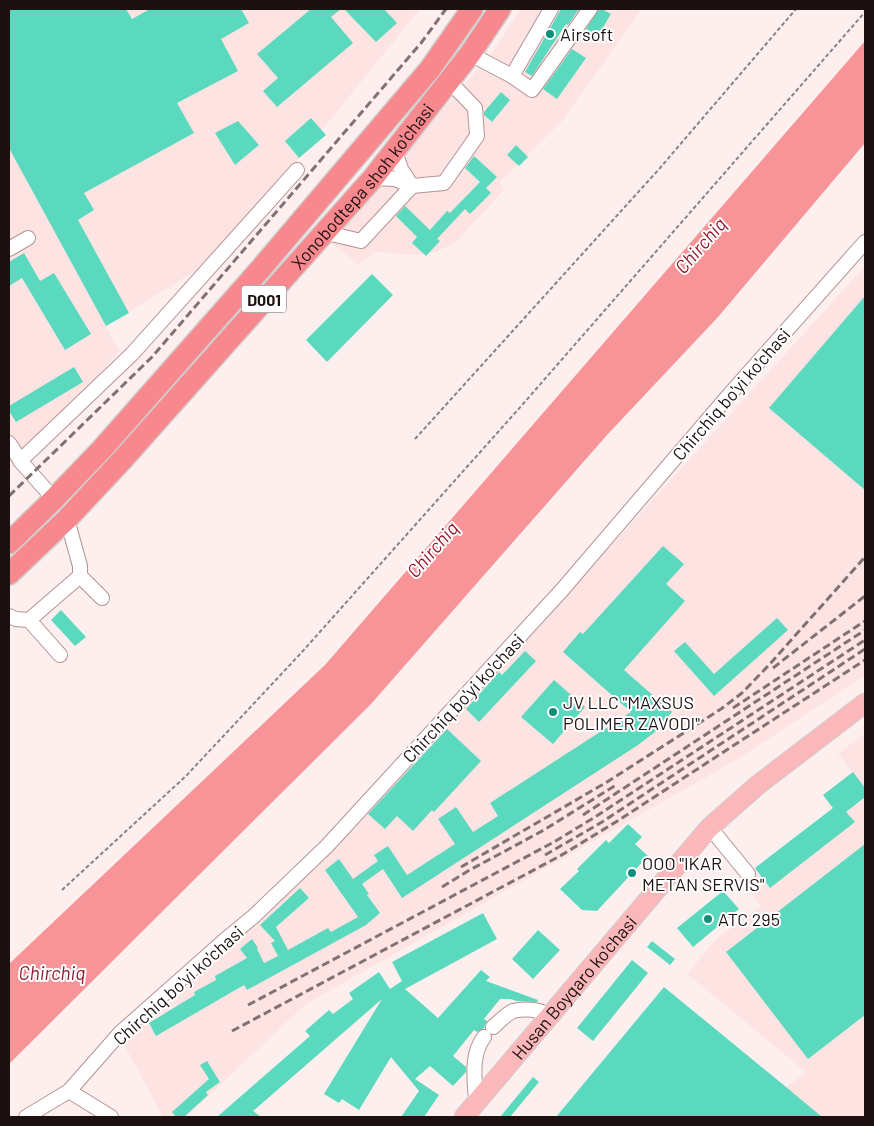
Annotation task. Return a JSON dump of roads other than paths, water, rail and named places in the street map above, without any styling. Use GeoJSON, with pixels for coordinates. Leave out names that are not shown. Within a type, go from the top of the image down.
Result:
{"type":"FeatureCollection","features":[{"type":"Feature","properties":{"kind":"highway","name":"Xonobodtepa shoh ko'chasi"},"geometry":{"type":"LineString","coordinates":[[9,544],[54,499],[178,364],[257,273],[430,69],[472,9]]}},
{"type":"Feature","properties":{"kind":"highway","name":"Xonobodtepa shoh ko'chasi"},"geometry":{"type":"LineString","coordinates":[[9,574],[67,519],[373,178],[470,54],[496,10]]}},
{"type":"Feature","properties":{"kind":"main road","name":"Husan Boyqaro ko'chasi"},"geometry":{"type":"LineString","coordinates":[[478,1109],[549,1016],[713,832],[759,784],[865,703]]}},
{"type":"Feature","properties":{"kind":"main road","name":"Husan Boyqaro ko'chasi"},"geometry":{"type":"LineString","coordinates":[[464,1117],[478,1109],[713,832],[865,715]]}},
{"type":"Feature","properties":{"kind":"street"},"geometry":{"type":"LineString","coordinates":[[512,76],[551,9]]}},
{"type":"Feature","properties":{"kind":"street"},"geometry":{"type":"LineString","coordinates":[[470,54],[512,76],[532,90],[590,9]]}},
{"type":"Feature","properties":{"kind":"street"},"geometry":{"type":"LineString","coordinates":[[373,178],[395,179],[412,186],[444,183],[477,136],[475,108],[449,81]]}},
{"type":"Feature","properties":{"kind":"street"},"geometry":{"type":"LineString","coordinates":[[395,151],[401,169],[412,186]]}},
{"type":"Feature","properties":{"kind":"street"},"geometry":{"type":"LineString","coordinates":[[20,461],[132,354],[297,170]]}},
{"type":"Feature","properties":{"kind":"street"},"geometry":{"type":"LineString","coordinates":[[324,232],[361,241],[412,186]]}},
{"type":"Feature","properties":{"kind":"street"},"geometry":{"type":"LineString","coordinates":[[9,249],[28,238]]}},
{"type":"Feature","properties":{"kind":"street","name":"Chirchiq bo'yi ko'chasi"},"geometry":{"type":"LineString","coordinates":[[26,1117],[69,1091],[120,1033],[253,917],[327,846],[562,590],[729,395],[865,242]]}},
{"type":"Feature","properties":{"kind":"street"},"geometry":{"type":"LineString","coordinates":[[9,443],[20,461],[54,499]]}},
{"type":"Feature","properties":{"kind":"street"},"geometry":{"type":"LineString","coordinates":[[67,519],[80,566],[80,576],[102,598]]}},
{"type":"Feature","properties":{"kind":"street"},"geometry":{"type":"LineString","coordinates":[[29,620],[80,576]]}},
{"type":"Feature","properties":{"kind":"street"},"geometry":{"type":"LineString","coordinates":[[9,616],[16,619],[29,620],[60,655]]}},
{"type":"Feature","properties":{"kind":"street"},"geometry":{"type":"LineString","coordinates":[[713,832],[748,874]]}},
{"type":"Feature","properties":{"kind":"street"},"geometry":{"type":"LineString","coordinates":[[478,1109],[474,1065],[478,1046],[489,1032],[512,1012],[542,1011],[549,1016]]}},
{"type":"Feature","properties":{"kind":"street"},"geometry":{"type":"LineString","coordinates":[[69,1091],[111,1117]]}},
{"type":"Feature","properties":{"kind":"water","name":"Chirchiq"},"geometry":{"type":"Polygon","coordinates":[[[865,41],[865,143],[718,317],[607,435],[371,704],[9,1064],[9,964],[325,665],[865,41]]]}},
{"type":"Feature","properties":{"kind":"railway"},"geometry":{"type":"LineString","coordinates":[[9,496],[152,357],[421,43],[446,9]]}},
{"type":"Feature","properties":{"kind":"railway"},"geometry":{"type":"LineString","coordinates":[[461,867],[607,782],[721,709],[742,693],[865,557]]}},
{"type":"Feature","properties":{"kind":"railway"},"geometry":{"type":"LineString","coordinates":[[773,668],[865,596]]}},
{"type":"Feature","properties":{"kind":"railway"},"geometry":{"type":"LineString","coordinates":[[733,708],[865,621]]}},
{"type":"Feature","properties":{"kind":"railway"},"geometry":{"type":"LineString","coordinates":[[583,815],[865,630]]}},
{"type":"Feature","properties":{"kind":"railway"},"geometry":{"type":"LineString","coordinates":[[248,1005],[554,842],[865,640]]}},
{"type":"Feature","properties":{"kind":"railway"},"geometry":{"type":"LineString","coordinates":[[545,855],[602,822],[865,649]]}},
{"type":"Feature","properties":{"kind":"railway"},"geometry":{"type":"LineString","coordinates":[[232,1031],[560,856],[619,820],[865,660]]}},
{"type":"Feature","properties":{"kind":"railway"},"geometry":{"type":"LineString","coordinates":[[442,887],[544,830],[616,785]]}},
{"type":"Feature","properties":{"kind":"place","name":"Airsoft"},"geometry":{"type":"Point","coordinates":[550,34]}},
{"type":"Feature","properties":{"kind":"place","name":"JV LLC \"MAXSUS POLIMER ZAVODI\""},"geometry":{"type":"Point","coordinates":[553,712]}},
{"type":"Feature","properties":{"kind":"place","name":"OOO \"IKAR METAN SERVIS\""},"geometry":{"type":"Point","coordinates":[632,873]}},
{"type":"Feature","properties":{"kind":"place","name":"ATC 295"},"geometry":{"type":"Point","coordinates":[708,919]}}]}
